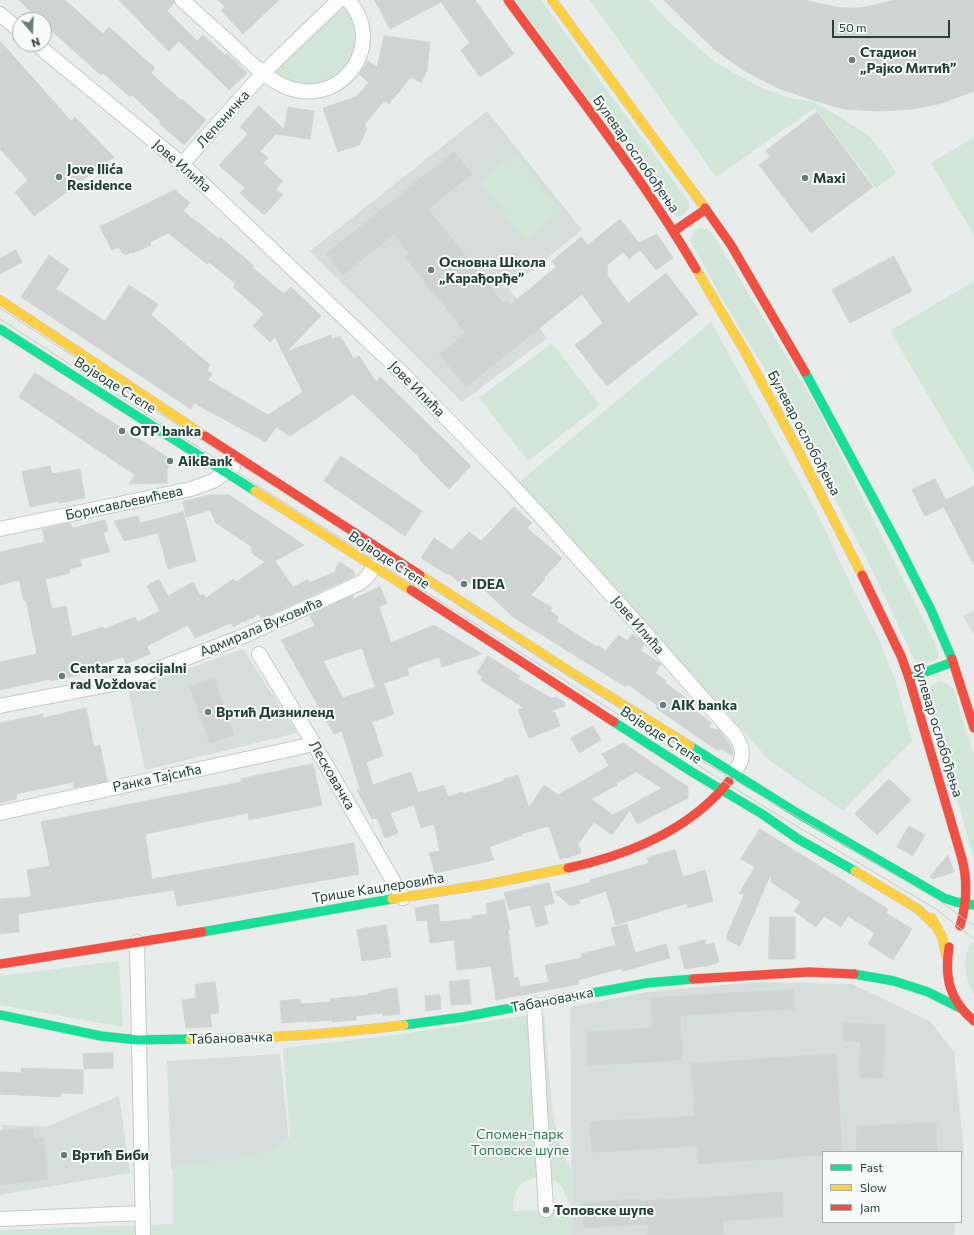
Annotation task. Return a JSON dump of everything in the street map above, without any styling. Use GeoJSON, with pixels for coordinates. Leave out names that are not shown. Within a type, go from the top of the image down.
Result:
{"type":"FeatureCollection","features":[{"type":"Feature","properties":{"kind":"main road","name":"Булевар ослобођења"},"geometry":{"type":"LineString","coordinates":[[508,0],[639,180],[674,231],[744,350],[796,446],[863,576],[901,656],[910,678],[965,871],[970,905],[951,941],[947,959],[947,972],[949,985],[954,997],[960,1008],[973,1021]]}},
{"type":"Feature","properties":{"kind":"main road","name":"Булевар ослобођења"},"geometry":{"type":"LineString","coordinates":[[552,0],[706,209],[743,263],[806,373],[931,610],[953,662],[974,728]]}},
{"type":"Feature","properties":{"kind":"main road"},"geometry":{"type":"LineString","coordinates":[[674,231],[706,209]]}},
{"type":"Feature","properties":{"kind":"main road","name":"Војводе Степе"},"geometry":{"type":"LineString","coordinates":[[0,300],[241,460],[467,604],[572,673],[691,746],[733,774],[841,839],[944,898],[970,905]]}},
{"type":"Feature","properties":{"kind":"main road","name":"Војводе Степе"},"geometry":{"type":"LineString","coordinates":[[0,329],[374,566],[722,791],[762,814],[798,839],[918,909],[938,928]]}},
{"type":"Feature","properties":{"kind":"main road"},"geometry":{"type":"LineString","coordinates":[[910,678],[953,662]]}},
{"type":"Feature","properties":{"kind":"main road","name":"Трише Кацлеровића"},"geometry":{"type":"LineString","coordinates":[[0,964],[508,880],[599,861],[639,846],[665,834],[700,811],[712,801],[722,791],[733,774]]}},
{"type":"Feature","properties":{"kind":"main road","name":"Војводе Степе"},"geometry":{"type":"LineString","coordinates":[[762,814],[798,828]]}},
{"type":"Feature","properties":{"kind":"main road"},"geometry":{"type":"LineString","coordinates":[[844,854],[896,885]]}},
{"type":"Feature","properties":{"kind":"main road","name":"Војводе Степе"},"geometry":{"type":"LineString","coordinates":[[912,894],[923,904],[938,928],[944,942],[947,959]]}},
{"type":"Feature","properties":{"kind":"main road","name":"Булевар ослобођења"},"geometry":{"type":"LineString","coordinates":[[960,926],[974,912]]}},
{"type":"Feature","properties":{"kind":"main road","name":"Табановачка"},"geometry":{"type":"LineString","coordinates":[[0,1015],[100,1036],[138,1040],[224,1039],[351,1032],[463,1017],[647,983],[715,976],[810,972],[853,974],[894,981],[928,992],[960,1008]]}},
{"type":"Feature","properties":{"kind":"street"},"geometry":{"type":"LineString","coordinates":[[182,0],[263,73],[283,86],[306,91],[321,90],[330,87],[346,77],[352,70],[361,53],[363,34],[359,15],[348,0]]}},
{"type":"Feature","properties":{"kind":"street","name":"Лепеничка"},"geometry":{"type":"LineString","coordinates":[[182,164],[263,73],[339,0]]}},
{"type":"Feature","properties":{"kind":"street"},"geometry":{"type":"LineString","coordinates":[[0,14],[12,24]]}},
{"type":"Feature","properties":{"kind":"street","name":"Јове Илића"},"geometry":{"type":"LineString","coordinates":[[46,52],[182,164],[401,372],[505,478],[624,609],[735,735],[742,748],[743,754],[741,761],[733,774]]}},
{"type":"Feature","properties":{"kind":"street","name":"Борисављевићева"},"geometry":{"type":"LineString","coordinates":[[0,528],[191,489],[213,481],[241,460]]}},
{"type":"Feature","properties":{"kind":"street","name":"Адмирала Вуковића"},"geometry":{"type":"LineString","coordinates":[[0,706],[118,683],[161,669],[246,635],[360,583],[368,576],[374,566]]}},
{"type":"Feature","properties":{"kind":"street","name":"Лесковачка"},"geometry":{"type":"LineString","coordinates":[[259,654],[314,744],[403,898]]}},
{"type":"Feature","properties":{"kind":"street","name":"Ранка Тајсића"},"geometry":{"type":"LineString","coordinates":[[0,813],[314,744]]}},
{"type":"Feature","properties":{"kind":"street"},"geometry":{"type":"LineString","coordinates":[[137,942],[143,1235]]}},
{"type":"Feature","properties":{"kind":"street"},"geometry":{"type":"LineString","coordinates":[[534,1004],[546,1210]]}},
{"type":"Feature","properties":{"kind":"street"},"geometry":{"type":"LineString","coordinates":[[0,1218],[143,1214]]}},
{"type":"Feature","properties":{"kind":"shaded area","name":"Основна Школа „Карађорђе”"},"geometry":{"type":"Polygon","coordinates":[[[487,111],[582,230],[509,289],[547,338],[462,402],[310,251],[487,111]]]}},
{"type":"Feature","properties":{"kind":"shaded area"},"geometry":{"type":"Polygon","coordinates":[[[974,610],[974,635],[963,616],[974,610]]]}},
{"type":"Feature","properties":{"kind":"shaded area","name":"Вртић Дизниленд"},"geometry":{"type":"Polygon","coordinates":[[[243,649],[297,733],[145,770],[128,690],[243,649]]]}},
{"type":"Feature","properties":{"kind":"shaded area"},"geometry":{"type":"Polygon","coordinates":[[[756,982],[852,984],[930,1021],[954,1052],[964,1155],[962,1156],[962,1151],[822,1151],[822,1223],[955,1223],[954,1235],[572,1235],[570,1007],[647,992],[756,982]]]}},
{"type":"Feature","properties":{"kind":"shaded area"},"geometry":{"type":"Polygon","coordinates":[[[280,1054],[290,1150],[276,1160],[171,1170],[167,1061],[280,1054]]]}},
{"type":"Feature","properties":{"kind":"shaded area","name":"Вртић Биби"},"geometry":{"type":"Polygon","coordinates":[[[119,1096],[130,1173],[0,1195],[0,1136],[3,1136],[2,1125],[46,1127],[119,1096]]]}},
{"type":"Feature","properties":{"kind":"green space"},"geometry":{"type":"Polygon","coordinates":[[[515,0],[541,0],[689,202],[688,208],[684,214],[676,217],[515,0]]]}},
{"type":"Feature","properties":{"kind":"green space"},"geometry":{"type":"Polygon","coordinates":[[[590,0],[649,0],[668,21],[716,63],[762,88],[790,98],[813,102],[832,112],[869,136],[886,157],[896,174],[876,188],[815,108],[716,177],[590,0]]]}},
{"type":"Feature","properties":{"kind":"green space"},"geometry":{"type":"Polygon","coordinates":[[[344,7],[356,28],[356,45],[352,59],[343,71],[332,79],[318,84],[304,84],[289,80],[275,71],[344,7]]]}},
{"type":"Feature","properties":{"kind":"green space"},"geometry":{"type":"Polygon","coordinates":[[[974,137],[974,235],[931,163],[974,137]]]}},
{"type":"Feature","properties":{"kind":"green space"},"geometry":{"type":"Polygon","coordinates":[[[516,154],[562,212],[526,240],[480,182],[516,154]]]}},
{"type":"Feature","properties":{"kind":"green space"},"geometry":{"type":"Polygon","coordinates":[[[699,228],[707,229],[713,234],[818,409],[936,645],[939,654],[938,659],[920,665],[914,659],[866,557],[764,367],[722,299],[690,240],[693,233],[699,228]]]}},
{"type":"Feature","properties":{"kind":"green space"},"geometry":{"type":"Polygon","coordinates":[[[974,281],[974,473],[890,331],[974,281]]]}},
{"type":"Feature","properties":{"kind":"green space"},"geometry":{"type":"Polygon","coordinates":[[[711,322],[816,511],[853,589],[877,635],[896,682],[912,741],[843,811],[770,761],[518,483],[711,322]]]}},
{"type":"Feature","properties":{"kind":"green space"},"geometry":{"type":"Polygon","coordinates":[[[552,343],[600,405],[528,461],[479,398],[552,343]]]}},
{"type":"Feature","properties":{"kind":"green space"},"geometry":{"type":"Polygon","coordinates":[[[939,681],[947,684],[954,690],[974,757],[974,860],[953,783],[925,699],[929,688],[939,681]]]}},
{"type":"Feature","properties":{"kind":"green space"},"geometry":{"type":"Polygon","coordinates":[[[971,942],[974,945],[974,995],[968,982],[965,969],[966,955],[971,942]]]}},
{"type":"Feature","properties":{"kind":"green space"},"geometry":{"type":"Polygon","coordinates":[[[119,961],[123,1027],[0,1005],[0,976],[119,961]]]}},
{"type":"Feature","properties":{"kind":"green space","name":"Спомен-парк Топовске шупе"},"geometry":{"type":"Polygon","coordinates":[[[544,1013],[553,1115],[561,1151],[571,1168],[572,1235],[0,1235],[0,1230],[173,1224],[173,1164],[204,1162],[275,1150],[290,1137],[283,1048],[380,1037],[544,1013]],[[547,1176],[525,1181],[517,1189],[513,1202],[513,1211],[571,1209],[562,1186],[547,1176]]]}},
{"type":"Feature","properties":{"kind":"building"},"geometry":{"type":"Polygon","coordinates":[[[19,0],[65,0],[103,34],[109,27],[155,68],[151,73],[206,120],[184,145],[160,124],[161,122],[132,95],[130,97],[103,73],[101,75],[52,31],[52,12],[32,12],[19,0]]]}},
{"type":"Feature","properties":{"kind":"building"},"geometry":{"type":"Polygon","coordinates":[[[119,0],[174,0],[174,3],[167,11],[197,41],[203,35],[225,55],[227,53],[247,73],[229,90],[179,41],[169,51],[119,0]]]}},
{"type":"Feature","properties":{"kind":"building"},"geometry":{"type":"Polygon","coordinates":[[[218,0],[279,0],[243,34],[221,10],[225,7],[218,0]]]}},
{"type":"Feature","properties":{"kind":"building"},"geometry":{"type":"Polygon","coordinates":[[[375,0],[475,0],[514,54],[480,77],[461,50],[470,43],[441,2],[390,29],[375,0]]]}},
{"type":"Feature","properties":{"kind":"building","name":"Стадион „Рајко Митић”"},"geometry":{"type":"Polygon","coordinates":[[[664,0],[803,0],[841,8],[859,8],[894,0],[974,0],[974,91],[942,103],[914,109],[879,111],[844,109],[813,100],[778,88],[745,71],[715,50],[664,0]]]}},
{"type":"Feature","properties":{"kind":"building"},"geometry":{"type":"Polygon","coordinates":[[[384,36],[430,42],[427,70],[421,83],[411,77],[389,104],[384,101],[365,124],[367,129],[359,145],[338,152],[323,108],[356,97],[369,83],[359,74],[368,61],[377,67],[384,36]]]}},
{"type":"Feature","properties":{"kind":"building"},"geometry":{"type":"Polygon","coordinates":[[[0,41],[71,121],[75,117],[114,157],[34,216],[15,192],[28,180],[0,149],[0,41]]]}},
{"type":"Feature","properties":{"kind":"building"},"geometry":{"type":"Polygon","coordinates":[[[259,106],[284,129],[288,107],[314,111],[310,139],[276,134],[260,151],[268,158],[263,163],[283,181],[276,189],[283,195],[264,215],[240,193],[245,188],[219,165],[248,134],[240,127],[259,106]]]}},
{"type":"Feature","properties":{"kind":"building"},"geometry":{"type":"Polygon","coordinates":[[[817,112],[873,187],[811,233],[759,165],[770,157],[766,151],[817,112]]]}},
{"type":"Feature","properties":{"kind":"building"},"geometry":{"type":"Polygon","coordinates":[[[454,152],[472,174],[428,209],[504,304],[507,301],[510,305],[556,267],[552,261],[581,237],[588,245],[620,219],[639,243],[657,234],[673,258],[656,270],[640,250],[629,259],[623,252],[607,265],[607,275],[628,303],[666,273],[698,314],[607,386],[575,345],[603,323],[582,294],[466,387],[439,354],[466,333],[405,257],[410,254],[394,234],[343,275],[326,254],[454,152]]]}},
{"type":"Feature","properties":{"kind":"building"},"geometry":{"type":"Polygon","coordinates":[[[175,190],[190,203],[183,211],[219,239],[220,237],[254,266],[253,268],[284,294],[291,287],[321,316],[286,352],[331,335],[332,339],[340,336],[354,359],[359,356],[376,382],[380,377],[471,466],[449,489],[419,459],[420,458],[353,394],[290,436],[276,427],[266,442],[194,403],[191,409],[21,297],[49,255],[69,269],[56,289],[105,321],[129,285],[158,304],[151,315],[210,365],[207,370],[212,374],[208,380],[268,415],[303,392],[275,337],[270,342],[253,326],[264,314],[233,287],[236,284],[209,262],[207,264],[168,233],[150,242],[151,245],[133,253],[132,252],[125,255],[119,247],[112,250],[100,227],[175,190]]]}},
{"type":"Feature","properties":{"kind":"building"},"geometry":{"type":"Polygon","coordinates":[[[16,250],[22,262],[0,274],[0,259],[16,250]]]}},
{"type":"Feature","properties":{"kind":"building"},"geometry":{"type":"Polygon","coordinates":[[[894,256],[912,291],[850,323],[832,290],[894,256]]]}},
{"type":"Feature","properties":{"kind":"building"},"geometry":{"type":"Polygon","coordinates":[[[35,373],[172,460],[167,469],[167,483],[129,484],[135,475],[19,397],[35,373]]]}},
{"type":"Feature","properties":{"kind":"building"},"geometry":{"type":"Polygon","coordinates":[[[341,456],[422,511],[405,536],[324,481],[341,456]]]}},
{"type":"Feature","properties":{"kind":"building"},"geometry":{"type":"Polygon","coordinates":[[[50,466],[52,474],[80,469],[85,498],[59,503],[59,501],[30,507],[22,472],[50,466]]]}},
{"type":"Feature","properties":{"kind":"building"},"geometry":{"type":"Polygon","coordinates":[[[935,479],[946,500],[974,486],[974,565],[944,507],[925,516],[912,490],[935,479]]]}},
{"type":"Feature","properties":{"kind":"building"},"geometry":{"type":"Polygon","coordinates":[[[210,495],[229,495],[304,545],[275,561],[293,587],[308,580],[309,583],[335,572],[339,562],[354,571],[354,576],[261,618],[258,614],[234,627],[231,623],[195,638],[188,625],[147,646],[150,654],[126,664],[123,657],[79,671],[80,675],[51,681],[50,679],[0,690],[0,662],[37,654],[26,600],[24,601],[19,580],[0,585],[0,552],[45,542],[42,529],[70,523],[72,528],[105,520],[108,531],[103,533],[110,552],[80,559],[82,566],[69,569],[70,573],[45,579],[52,609],[66,606],[72,637],[103,627],[104,629],[135,617],[138,622],[160,611],[147,586],[159,579],[168,596],[193,582],[200,596],[203,594],[206,598],[233,579],[236,582],[265,562],[254,555],[251,549],[252,547],[216,523],[210,510],[186,517],[183,502],[210,495]]]}},
{"type":"Feature","properties":{"kind":"building"},"geometry":{"type":"Polygon","coordinates":[[[514,507],[532,523],[527,528],[562,558],[531,595],[552,608],[550,611],[559,617],[556,621],[597,647],[597,645],[606,651],[619,635],[627,641],[632,634],[640,640],[644,645],[640,650],[661,664],[655,673],[666,681],[665,683],[689,700],[686,704],[712,723],[708,728],[719,730],[731,746],[733,756],[708,744],[656,708],[657,705],[627,684],[626,687],[513,617],[473,579],[465,588],[449,573],[448,575],[421,558],[434,538],[452,550],[469,532],[481,541],[514,507]]]}},
{"type":"Feature","properties":{"kind":"building"},"geometry":{"type":"Polygon","coordinates":[[[183,512],[196,561],[168,569],[158,533],[124,541],[114,521],[138,516],[140,523],[183,512]]]}},
{"type":"Feature","properties":{"kind":"building"},"geometry":{"type":"Polygon","coordinates":[[[380,587],[387,603],[379,607],[391,643],[434,625],[482,654],[442,667],[439,657],[407,668],[409,675],[375,686],[362,648],[323,661],[343,698],[384,684],[394,714],[372,722],[383,756],[366,762],[373,785],[411,772],[418,793],[444,785],[448,797],[462,792],[463,794],[518,775],[529,808],[544,785],[558,795],[609,766],[602,754],[623,743],[688,787],[688,798],[637,824],[630,810],[612,835],[594,822],[578,844],[581,853],[570,857],[560,859],[549,826],[521,834],[522,835],[489,847],[494,860],[435,873],[429,853],[440,851],[434,824],[421,828],[414,805],[390,813],[398,833],[385,838],[377,818],[372,819],[357,790],[360,789],[342,731],[334,734],[281,640],[315,626],[310,615],[353,595],[353,599],[380,587]],[[636,772],[616,784],[617,785],[591,799],[613,815],[662,788],[636,772]]]}},
{"type":"Feature","properties":{"kind":"building"},"geometry":{"type":"Polygon","coordinates":[[[488,656],[520,676],[518,679],[551,698],[556,697],[564,702],[565,706],[551,711],[555,713],[560,726],[529,738],[518,710],[524,708],[481,680],[483,677],[477,673],[488,656]]]}},
{"type":"Feature","properties":{"kind":"building"},"geometry":{"type":"Polygon","coordinates":[[[214,679],[234,735],[210,743],[190,687],[214,679]]]}},
{"type":"Feature","properties":{"kind":"building"},"geometry":{"type":"Polygon","coordinates":[[[86,708],[94,747],[100,745],[107,781],[74,788],[73,782],[16,794],[17,799],[0,803],[0,723],[43,714],[43,718],[86,708]]]}},
{"type":"Feature","properties":{"kind":"building"},"geometry":{"type":"Polygon","coordinates":[[[593,726],[601,740],[579,753],[571,738],[593,726]]]}},
{"type":"Feature","properties":{"kind":"building"},"geometry":{"type":"Polygon","coordinates":[[[313,764],[322,805],[249,820],[248,813],[145,834],[152,879],[354,843],[359,874],[177,906],[174,890],[18,914],[19,932],[0,934],[0,899],[31,897],[27,870],[50,866],[41,822],[241,782],[241,779],[313,764]]]}},
{"type":"Feature","properties":{"kind":"building"},"geometry":{"type":"Polygon","coordinates":[[[889,779],[911,800],[877,835],[855,814],[889,779]]]}},
{"type":"Feature","properties":{"kind":"building"},"geometry":{"type":"Polygon","coordinates":[[[909,826],[925,835],[913,856],[897,847],[909,826]]]}},
{"type":"Feature","properties":{"kind":"building"},"geometry":{"type":"Polygon","coordinates":[[[760,829],[888,909],[886,913],[912,929],[893,960],[868,944],[875,933],[848,916],[841,927],[824,916],[816,927],[794,911],[801,902],[771,882],[771,873],[740,946],[727,940],[727,935],[745,893],[739,894],[755,867],[741,859],[760,829]]]}},
{"type":"Feature","properties":{"kind":"building"},"geometry":{"type":"Polygon","coordinates":[[[675,850],[683,877],[705,870],[713,901],[688,908],[687,903],[616,925],[606,891],[579,900],[580,903],[571,906],[554,892],[591,882],[590,880],[649,863],[647,858],[675,850]]]}},
{"type":"Feature","properties":{"kind":"building"},"geometry":{"type":"Polygon","coordinates":[[[948,855],[954,872],[933,879],[930,877],[948,855]]]}},
{"type":"Feature","properties":{"kind":"building"},"geometry":{"type":"Polygon","coordinates":[[[549,883],[554,903],[544,906],[548,924],[536,927],[530,905],[509,910],[504,893],[549,883]]]}},
{"type":"Feature","properties":{"kind":"building"},"geometry":{"type":"Polygon","coordinates":[[[504,900],[510,929],[508,929],[514,978],[518,977],[520,987],[549,982],[545,965],[582,958],[581,954],[616,945],[611,928],[627,924],[635,953],[666,944],[670,958],[623,971],[622,968],[578,980],[579,984],[496,1000],[491,966],[457,970],[454,940],[430,943],[427,920],[417,921],[415,908],[438,904],[440,922],[472,919],[472,916],[488,914],[486,904],[504,900]]]}},
{"type":"Feature","properties":{"kind":"building"},"geometry":{"type":"Polygon","coordinates":[[[770,917],[795,917],[795,959],[769,959],[770,917]]]}},
{"type":"Feature","properties":{"kind":"building"},"geometry":{"type":"Polygon","coordinates":[[[386,925],[391,957],[362,961],[357,930],[386,925]]]}},
{"type":"Feature","properties":{"kind":"building"},"geometry":{"type":"Polygon","coordinates":[[[705,940],[706,945],[714,943],[719,962],[704,967],[685,969],[679,947],[705,940]]]}},
{"type":"Feature","properties":{"kind":"building"},"geometry":{"type":"Polygon","coordinates":[[[469,980],[471,1004],[451,1005],[449,982],[469,980]]]}},
{"type":"Feature","properties":{"kind":"building"},"geometry":{"type":"Polygon","coordinates":[[[215,982],[219,1013],[210,1014],[212,1027],[186,1028],[182,1000],[196,998],[195,985],[215,982]]]}},
{"type":"Feature","properties":{"kind":"building"},"geometry":{"type":"Polygon","coordinates":[[[397,988],[400,1014],[383,1016],[382,1013],[356,1016],[356,1020],[333,1022],[332,1020],[282,1023],[280,1001],[300,999],[301,1004],[331,1002],[330,999],[368,995],[397,988]]]}},
{"type":"Feature","properties":{"kind":"building"},"geometry":{"type":"Polygon","coordinates":[[[794,990],[794,1009],[680,1015],[682,1060],[588,1065],[587,1032],[653,1028],[651,998],[794,990]]]}},
{"type":"Feature","properties":{"kind":"building"},"geometry":{"type":"Polygon","coordinates":[[[440,995],[441,1009],[426,1011],[425,996],[440,995]]]}},
{"type":"Feature","properties":{"kind":"building"},"geometry":{"type":"Polygon","coordinates":[[[844,1023],[885,1025],[883,1078],[859,1077],[861,1041],[844,1041],[844,1023]]]}},
{"type":"Feature","properties":{"kind":"building"},"geometry":{"type":"Polygon","coordinates":[[[113,1053],[113,1068],[84,1069],[83,1054],[113,1053]]]}},
{"type":"Feature","properties":{"kind":"building"},"geometry":{"type":"Polygon","coordinates":[[[836,1054],[842,1151],[822,1151],[822,1155],[698,1164],[697,1146],[592,1152],[590,1122],[695,1116],[691,1064],[836,1054]]]}},
{"type":"Feature","properties":{"kind":"building"},"geometry":{"type":"Polygon","coordinates":[[[22,1068],[83,1070],[83,1094],[61,1093],[60,1097],[0,1094],[0,1072],[21,1073],[22,1068]]]}},
{"type":"Feature","properties":{"kind":"building"},"geometry":{"type":"Polygon","coordinates":[[[936,1123],[937,1151],[856,1151],[857,1126],[936,1123]]]}},
{"type":"Feature","properties":{"kind":"building"},"geometry":{"type":"Polygon","coordinates":[[[33,1128],[34,1139],[43,1138],[48,1179],[0,1185],[0,1131],[33,1128]]]}},
{"type":"Feature","properties":{"kind":"building"},"geometry":{"type":"Polygon","coordinates":[[[782,1193],[783,1217],[722,1221],[724,1235],[648,1235],[648,1224],[584,1228],[583,1203],[638,1199],[638,1201],[782,1193]]]}},
{"type":"Feature","properties":{"kind":"tram line"},"geometry":{"type":"LineString","coordinates":[[0,308],[173,422],[707,764],[940,901],[974,926]]}},
{"type":"Feature","properties":{"kind":"tram line"},"geometry":{"type":"LineString","coordinates":[[0,319],[232,469],[704,769],[936,909],[974,939]]}},
{"type":"Feature","properties":{"kind":"traffic: fast"},"geometry":{"type":"LineString","coordinates":[[0,329],[255,491]]}},
{"type":"Feature","properties":{"kind":"traffic: fast"},"geometry":{"type":"LineString","coordinates":[[805,372],[897,543],[931,610],[952,659]]}},
{"type":"Feature","properties":{"kind":"traffic: fast"},"geometry":{"type":"LineString","coordinates":[[909,678],[953,662]]}},
{"type":"Feature","properties":{"kind":"traffic: fast"},"geometry":{"type":"LineString","coordinates":[[614,722],[692,772],[762,814],[798,839],[855,871]]}},
{"type":"Feature","properties":{"kind":"traffic: fast"},"geometry":{"type":"LineString","coordinates":[[690,746],[797,813],[944,898],[974,905]]}},
{"type":"Feature","properties":{"kind":"traffic: fast"},"geometry":{"type":"LineString","coordinates":[[202,932],[392,899]]}},
{"type":"Feature","properties":{"kind":"traffic: fast"},"geometry":{"type":"LineString","coordinates":[[854,974],[894,981],[928,992],[960,1008]]}},
{"type":"Feature","properties":{"kind":"traffic: fast"},"geometry":{"type":"LineString","coordinates":[[404,1025],[463,1017],[647,983],[693,979]]}},
{"type":"Feature","properties":{"kind":"traffic: fast"},"geometry":{"type":"LineString","coordinates":[[0,1015],[101,1036],[138,1040],[190,1039]]}},
{"type":"Feature","properties":{"kind":"traffic: slow"},"geometry":{"type":"LineString","coordinates":[[552,0],[705,208]]}},
{"type":"Feature","properties":{"kind":"traffic: slow"},"geometry":{"type":"LineString","coordinates":[[696,269],[744,350],[796,446],[862,575]]}},
{"type":"Feature","properties":{"kind":"traffic: slow"},"geometry":{"type":"LineString","coordinates":[[0,300],[205,436]]}},
{"type":"Feature","properties":{"kind":"traffic: slow"},"geometry":{"type":"LineString","coordinates":[[255,491],[411,590]]}},
{"type":"Feature","properties":{"kind":"traffic: slow"},"geometry":{"type":"LineString","coordinates":[[420,575],[572,673],[690,746]]}},
{"type":"Feature","properties":{"kind":"traffic: slow"},"geometry":{"type":"LineString","coordinates":[[392,899],[489,884],[568,868]]}},
{"type":"Feature","properties":{"kind":"traffic: slow"},"geometry":{"type":"LineString","coordinates":[[855,871],[918,909],[938,928]]}},
{"type":"Feature","properties":{"kind":"traffic: slow"},"geometry":{"type":"LineString","coordinates":[[932,918],[942,937],[947,959]]}},
{"type":"Feature","properties":{"kind":"traffic: slow"},"geometry":{"type":"LineString","coordinates":[[190,1039],[297,1035],[404,1025]]}},
{"type":"Feature","properties":{"kind":"traffic: jam"},"geometry":{"type":"LineString","coordinates":[[508,0],[629,166],[675,234],[696,269]]}},
{"type":"Feature","properties":{"kind":"traffic: jam"},"geometry":{"type":"LineString","coordinates":[[705,208],[731,245],[805,372]]}},
{"type":"Feature","properties":{"kind":"traffic: jam"},"geometry":{"type":"LineString","coordinates":[[674,231],[706,209]]}},
{"type":"Feature","properties":{"kind":"traffic: jam"},"geometry":{"type":"LineString","coordinates":[[205,436],[420,575]]}},
{"type":"Feature","properties":{"kind":"traffic: jam"},"geometry":{"type":"LineString","coordinates":[[862,575],[901,656],[909,678],[962,859],[966,892],[960,926]]}},
{"type":"Feature","properties":{"kind":"traffic: jam"},"geometry":{"type":"LineString","coordinates":[[411,590],[614,722]]}},
{"type":"Feature","properties":{"kind":"traffic: jam"},"geometry":{"type":"LineString","coordinates":[[952,659],[974,728]]}},
{"type":"Feature","properties":{"kind":"traffic: jam"},"geometry":{"type":"LineString","coordinates":[[568,868],[591,863],[635,848],[677,827],[713,798],[729,781]]}},
{"type":"Feature","properties":{"kind":"traffic: jam"},"geometry":{"type":"LineString","coordinates":[[0,964],[202,932]]}},
{"type":"Feature","properties":{"kind":"traffic: jam"},"geometry":{"type":"LineString","coordinates":[[949,947],[947,969],[948,979],[954,997],[959,1005],[974,1021]]}},
{"type":"Feature","properties":{"kind":"traffic: jam"},"geometry":{"type":"LineString","coordinates":[[693,979],[809,972],[854,974]]}},
{"type":"Feature","properties":{"kind":"place","name":"Стадион „Рајко Митић”"},"geometry":{"type":"Point","coordinates":[852,60]}},
{"type":"Feature","properties":{"kind":"place","name":"Jove Ilića Residence"},"geometry":{"type":"Point","coordinates":[59,177]}},
{"type":"Feature","properties":{"kind":"place","name":"Maxi"},"geometry":{"type":"Point","coordinates":[805,178]}},
{"type":"Feature","properties":{"kind":"place","name":"Основна Школа „Карађорђе”"},"geometry":{"type":"Point","coordinates":[431,270]}},
{"type":"Feature","properties":{"kind":"place","name":"OTP banka"},"geometry":{"type":"Point","coordinates":[122,431]}},
{"type":"Feature","properties":{"kind":"place","name":"AikBank"},"geometry":{"type":"Point","coordinates":[170,461]}},
{"type":"Feature","properties":{"kind":"place","name":"IDEA"},"geometry":{"type":"Point","coordinates":[464,584]}},
{"type":"Feature","properties":{"kind":"place","name":"Centar za socijalni rad Voždovac"},"geometry":{"type":"Point","coordinates":[62,676]}},
{"type":"Feature","properties":{"kind":"place","name":"AIK banka"},"geometry":{"type":"Point","coordinates":[663,705]}},
{"type":"Feature","properties":{"kind":"place","name":"Вртић Дизниленд"},"geometry":{"type":"Point","coordinates":[208,712]}},
{"type":"Feature","properties":{"kind":"place","name":"Вртић Биби"},"geometry":{"type":"Point","coordinates":[64,1155]}},
{"type":"Feature","properties":{"kind":"place","name":"Топовске шупе"},"geometry":{"type":"Point","coordinates":[546,1210]}}]}
